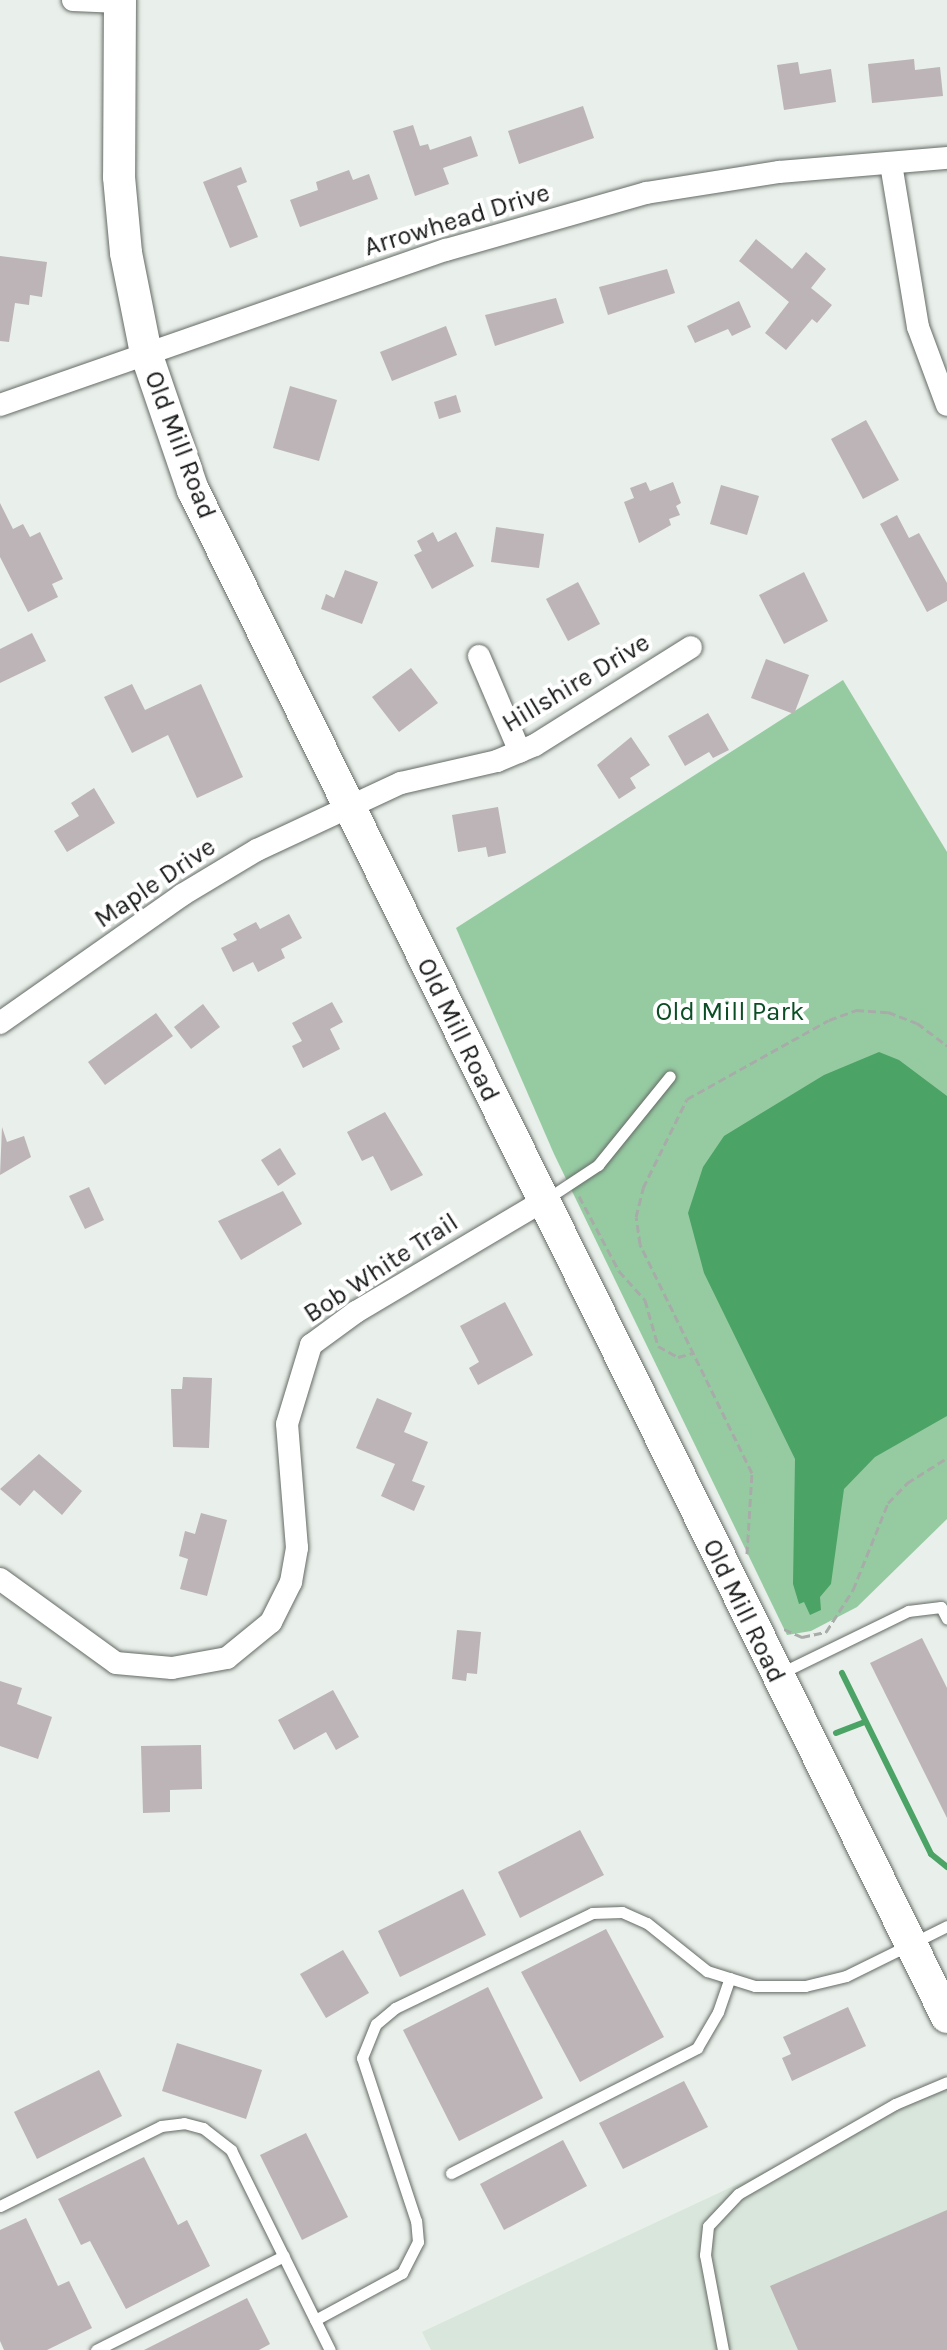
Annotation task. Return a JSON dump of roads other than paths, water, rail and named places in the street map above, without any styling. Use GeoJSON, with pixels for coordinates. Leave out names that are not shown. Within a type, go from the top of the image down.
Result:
{"type":"FeatureCollection","features":[{"type":"Feature","properties":{"kind":"street"},"geometry":{"type":"LineString","coordinates":[[73,0],[120,1]]}},
{"type":"Feature","properties":{"kind":"street","name":"Old Mill Road"},"geometry":{"type":"LineString","coordinates":[[120,1],[119,177],[126,253],[146,353],[199,504],[351,806],[541,1202],[947,2017]]}},
{"type":"Feature","properties":{"kind":"street","name":"Arrowhead Drive"},"geometry":{"type":"LineString","coordinates":[[0,405],[446,250],[646,193],[779,172],[947,158]]}},
{"type":"Feature","properties":{"kind":"street"},"geometry":{"type":"LineString","coordinates":[[891,164],[918,327],[947,405]]}},
{"type":"Feature","properties":{"kind":"street","name":"Hillshire Drive"},"geometry":{"type":"LineString","coordinates":[[351,806],[423,775],[520,752],[691,647]]}},
{"type":"Feature","properties":{"kind":"street"},"geometry":{"type":"LineString","coordinates":[[479,656],[520,752]]}},
{"type":"Feature","properties":{"kind":"street","name":"Maple Drive"},"geometry":{"type":"LineString","coordinates":[[0,1023],[213,875],[351,806]]}},
{"type":"Feature","properties":{"kind":"street","name":"Bob White Trail"},"geometry":{"type":"LineString","coordinates":[[0,1579],[116,1663],[172,1668],[227,1658],[271,1622],[291,1582],[297,1548],[287,1424],[311,1345],[356,1312],[541,1202]]}},
{"type":"Feature","properties":{"kind":"lane"},"geometry":{"type":"LineString","coordinates":[[541,1202],[575,1184],[598,1165],[670,1076]]}},
{"type":"Feature","properties":{"kind":"lane"},"geometry":{"type":"LineString","coordinates":[[777,1676],[908,1611],[941,1607],[947,1619]]}},
{"type":"Feature","properties":{"kind":"lane"},"geometry":{"type":"LineString","coordinates":[[315,2320],[402,2273],[418,2242],[416,2221],[362,2058],[376,2024],[395,2008],[592,1913],[622,1912],[647,1923],[707,1971],[755,1986],[805,1986],[846,1976],[947,1926]]}},
{"type":"Feature","properties":{"kind":"lane"},"geometry":{"type":"LineString","coordinates":[[451,2173],[697,2048],[718,2012],[730,1978]]}},
{"type":"Feature","properties":{"kind":"lane"},"geometry":{"type":"LineString","coordinates":[[723,2350],[705,2255],[708,2226],[750,2187],[895,2104],[947,2082]]}},
{"type":"Feature","properties":{"kind":"lane"},"geometry":{"type":"LineString","coordinates":[[0,2206],[161,2126],[184,2123],[218,2135],[231,2150],[330,2350]]}},
{"type":"Feature","properties":{"kind":"lane"},"geometry":{"type":"LineString","coordinates":[[96,2350],[284,2256]]}},
{"type":"Feature","properties":{"kind":"waterway"},"geometry":{"type":"LineString","coordinates":[[842,1673],[931,1854],[947,1867]]}},
{"type":"Feature","properties":{"kind":"waterway"},"geometry":{"type":"LineString","coordinates":[[836,1733],[864,1722]]}},
{"type":"Feature","properties":{"kind":"park label","name":"Old Mill Park"},"geometry":{"type":"Point","coordinates":[730,1012]}}]}
